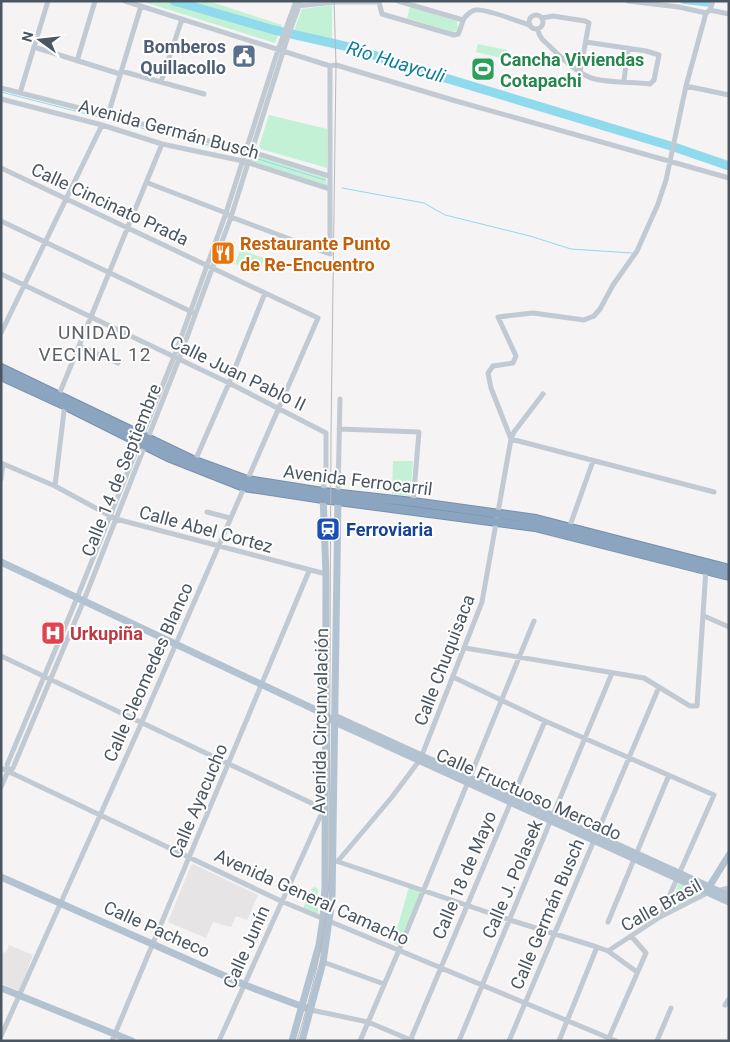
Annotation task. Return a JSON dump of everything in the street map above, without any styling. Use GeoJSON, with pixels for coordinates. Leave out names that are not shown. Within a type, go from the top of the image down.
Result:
{"type":"FeatureCollection","features":[{"type":"Feature","properties":{"kind":"highway","name":"Avenida Ferrocarril"},"geometry":{"type":"LineString","coordinates":[[1,368],[192,468],[246,483],[323,496],[413,502],[497,518]]}},
{"type":"Feature","properties":{"kind":"highway","name":"Avenida Ferrocarril"},"geometry":{"type":"LineString","coordinates":[[1,376],[58,398]]}},
{"type":"Feature","properties":{"kind":"highway","name":"Avenida Ferrocarril"},"geometry":{"type":"LineString","coordinates":[[143,441],[246,483]]}},
{"type":"Feature","properties":{"kind":"highway","name":"Avenida Ferrocarril"},"geometry":{"type":"LineString","coordinates":[[338,497],[497,518],[536,520],[569,531],[707,566],[729,569]]}},
{"type":"Feature","properties":{"kind":"highway","name":"Avenida Ferrocarril"},"geometry":{"type":"LineString","coordinates":[[707,566],[729,576]]}},
{"type":"Feature","properties":{"kind":"main road","name":"Avenida Circunvalación"},"geometry":{"type":"LineString","coordinates":[[292,1041],[326,920],[336,861],[328,715],[323,496]]}},
{"type":"Feature","properties":{"kind":"main road","name":"Avenida Circunvalación"},"geometry":{"type":"LineString","coordinates":[[302,1041],[323,962],[326,920],[328,715],[338,497]]}},
{"type":"Feature","properties":{"kind":"main road","name":"Calle Fructuoso Mercado"},"geometry":{"type":"LineString","coordinates":[[1,562],[262,685],[678,875],[729,902]]}},
{"type":"Feature","properties":{"kind":"main road"},"geometry":{"type":"LineString","coordinates":[[709,890],[729,855]]}},
{"type":"Feature","properties":{"kind":"main road","name":"Calle Pacheco"},"geometry":{"type":"LineString","coordinates":[[1,877],[245,985],[311,1010]]}},
{"type":"Feature","properties":{"kind":"main road","name":"Calle Fructuoso Mercado"},"geometry":{"type":"LineString","coordinates":[[709,890],[718,891],[729,896]]}},
{"type":"Feature","properties":{"kind":"main road"},"geometry":{"type":"LineString","coordinates":[[1,988],[113,1037],[132,1041]]}},
{"type":"Feature","properties":{"kind":"street"},"geometry":{"type":"LineString","coordinates":[[20,93],[48,1]]}},
{"type":"Feature","properties":{"kind":"street"},"geometry":{"type":"LineString","coordinates":[[77,61],[96,1]]}},
{"type":"Feature","properties":{"kind":"street"},"geometry":{"type":"LineString","coordinates":[[125,1],[330,66],[336,65],[729,178]]}},
{"type":"Feature","properties":{"kind":"street"},"geometry":{"type":"LineString","coordinates":[[398,1],[463,20]]}},
{"type":"Feature","properties":{"kind":"street"},"geometry":{"type":"LineString","coordinates":[[628,1],[729,14]]}},
{"type":"Feature","properties":{"kind":"street"},"geometry":{"type":"LineString","coordinates":[[511,440],[491,388],[488,373],[492,366],[513,363],[516,356],[498,317],[532,313],[584,320],[594,316],[600,308],[613,285],[637,251],[658,204],[666,180],[686,86],[713,1]]}},
{"type":"Feature","properties":{"kind":"street"},"geometry":{"type":"LineString","coordinates":[[298,4],[380,2],[382,14],[454,35],[458,34],[461,30],[463,20],[475,10],[484,10],[530,25],[533,29],[538,29]]}},
{"type":"Feature","properties":{"kind":"street","name":"Calle 14 de Septiembre"},"geometry":{"type":"LineString","coordinates":[[80,599],[109,516],[143,441],[212,268],[281,50],[298,4]]}},
{"type":"Feature","properties":{"kind":"street"},"geometry":{"type":"LineString","coordinates":[[108,115],[141,6]]}},
{"type":"Feature","properties":{"kind":"street"},"geometry":{"type":"LineString","coordinates":[[530,25],[530,20],[536,15],[542,18],[553,16],[589,23],[580,72]]}},
{"type":"Feature","properties":{"kind":"street"},"geometry":{"type":"LineString","coordinates":[[538,29],[543,24],[542,18]]}},
{"type":"Feature","properties":{"kind":"street"},"geometry":{"type":"LineString","coordinates":[[161,82],[182,19]]}},
{"type":"Feature","properties":{"kind":"street"},"geometry":{"type":"LineString","coordinates":[[538,29],[542,39],[580,72],[596,79],[650,84],[654,80],[659,55],[586,42]]}},
{"type":"Feature","properties":{"kind":"street"},"geometry":{"type":"LineString","coordinates":[[34,47],[77,61],[204,94]]}},
{"type":"Feature","properties":{"kind":"street"},"geometry":{"type":"LineString","coordinates":[[624,81],[628,48]]}},
{"type":"Feature","properties":{"kind":"street"},"geometry":{"type":"LineString","coordinates":[[148,183],[330,254],[330,66]]}},
{"type":"Feature","properties":{"kind":"street"},"geometry":{"type":"LineString","coordinates":[[686,86],[729,95]]}},
{"type":"Feature","properties":{"kind":"street","name":"Avenida Germán Busch"},"geometry":{"type":"LineString","coordinates":[[1,88],[249,151],[329,176]]}},
{"type":"Feature","properties":{"kind":"street","name":"Avenida Germán Busch"},"geometry":{"type":"LineString","coordinates":[[1,99],[162,144],[246,162],[330,189]]}},
{"type":"Feature","properties":{"kind":"street"},"geometry":{"type":"LineString","coordinates":[[1,333],[102,126]]}},
{"type":"Feature","properties":{"kind":"street"},"geometry":{"type":"LineString","coordinates":[[58,398],[148,183],[162,144]]}},
{"type":"Feature","properties":{"kind":"street","name":"Calle Cincinato Prada"},"geometry":{"type":"LineString","coordinates":[[1,168],[318,318]]}},
{"type":"Feature","properties":{"kind":"street","name":"Calle 14 de Septiembre"},"geometry":{"type":"LineString","coordinates":[[193,313],[206,266],[228,215]]}},
{"type":"Feature","properties":{"kind":"street"},"geometry":{"type":"LineString","coordinates":[[1,222],[193,313]]}},
{"type":"Feature","properties":{"kind":"street","name":"Calle Juan Pablo II"},"geometry":{"type":"LineString","coordinates":[[1,274],[229,383],[326,433]]}},
{"type":"Feature","properties":{"kind":"street"},"geometry":{"type":"LineString","coordinates":[[195,461],[265,293]]}},
{"type":"Feature","properties":{"kind":"street","name":"Calle Cleomedes Blanco"},"geometry":{"type":"LineString","coordinates":[[1,1036],[141,724],[318,318]]}},
{"type":"Feature","properties":{"kind":"street"},"geometry":{"type":"LineString","coordinates":[[79,346],[118,363]]}},
{"type":"Feature","properties":{"kind":"street"},"geometry":{"type":"LineString","coordinates":[[511,440],[514,432],[543,394]]}},
{"type":"Feature","properties":{"kind":"street","name":"Avenida Circunvalación"},"geometry":{"type":"LineString","coordinates":[[338,497],[340,399]]}},
{"type":"Feature","properties":{"kind":"street"},"geometry":{"type":"LineString","coordinates":[[55,486],[66,402]]}},
{"type":"Feature","properties":{"kind":"street"},"geometry":{"type":"LineString","coordinates":[[339,429],[419,432],[413,502]]}},
{"type":"Feature","properties":{"kind":"street","name":"Avenida Circunvalación"},"geometry":{"type":"LineString","coordinates":[[323,496],[326,468],[326,433]]}},
{"type":"Feature","properties":{"kind":"street"},"geometry":{"type":"LineString","coordinates":[[511,440],[714,492]]}},
{"type":"Feature","properties":{"kind":"street","name":"Calle Chuquisaca"},"geometry":{"type":"LineString","coordinates":[[336,861],[392,797],[420,758],[482,602],[511,440]]}},
{"type":"Feature","properties":{"kind":"street","name":"Calle 14 de Septiembre"},"geometry":{"type":"LineString","coordinates":[[1,787],[8,771],[7,765],[48,677],[116,519],[143,441]]}},
{"type":"Feature","properties":{"kind":"street"},"geometry":{"type":"LineString","coordinates":[[569,531],[593,461]]}},
{"type":"Feature","properties":{"kind":"street"},"geometry":{"type":"LineString","coordinates":[[1,479],[2,463]]}},
{"type":"Feature","properties":{"kind":"street","name":"Calle Abel Cortez"},"geometry":{"type":"LineString","coordinates":[[2,463],[55,486],[116,519],[326,574]]}},
{"type":"Feature","properties":{"kind":"street"},"geometry":{"type":"LineString","coordinates":[[207,512],[230,518]]}},
{"type":"Feature","properties":{"kind":"street"},"geometry":{"type":"LineString","coordinates":[[465,648],[644,678],[690,706],[697,706],[707,566]]}},
{"type":"Feature","properties":{"kind":"street","name":"Calle Ayacucho"},"geometry":{"type":"LineString","coordinates":[[113,1037],[309,571]]}},
{"type":"Feature","properties":{"kind":"street"},"geometry":{"type":"LineString","coordinates":[[704,616],[729,627]]}},
{"type":"Feature","properties":{"kind":"street"},"geometry":{"type":"LineString","coordinates":[[360,1041],[424,891],[534,621]]}},
{"type":"Feature","properties":{"kind":"street"},"geometry":{"type":"LineString","coordinates":[[1,656],[48,677],[141,724],[326,810]]}},
{"type":"Feature","properties":{"kind":"street","name":"Calle J. Polasek"},"geometry":{"type":"LineString","coordinates":[[459,1041],[612,673]]}},
{"type":"Feature","properties":{"kind":"street"},"geometry":{"type":"LineString","coordinates":[[453,677],[545,721],[714,795],[660,917]]}},
{"type":"Feature","properties":{"kind":"street","name":"Calle Germán Busch"},"geometry":{"type":"LineString","coordinates":[[509,1041],[659,687]]}},
{"type":"Feature","properties":{"kind":"street","name":"Calle 18 de Mayo"},"geometry":{"type":"LineString","coordinates":[[411,1040],[440,967],[545,721]]}},
{"type":"Feature","properties":{"kind":"street","name":"Avenida General Camacho"},"geometry":{"type":"LineString","coordinates":[[1,768],[189,858],[326,920],[616,1041]]}},
{"type":"Feature","properties":{"kind":"street"},"geometry":{"type":"LineString","coordinates":[[608,922],[669,775]]}},
{"type":"Feature","properties":{"kind":"street","name":"Calle Junín"},"geometry":{"type":"LineString","coordinates":[[219,1041],[320,817],[326,810]]}},
{"type":"Feature","properties":{"kind":"street"},"geometry":{"type":"LineString","coordinates":[[336,861],[608,951],[637,972]]}},
{"type":"Feature","properties":{"kind":"street","name":"Calle Brasil"},"geometry":{"type":"LineString","coordinates":[[718,891],[729,888]]}},
{"type":"Feature","properties":{"kind":"street","name":"Calle Brasil"},"geometry":{"type":"LineString","coordinates":[[608,951],[660,917],[709,890]]}},
{"type":"Feature","properties":{"kind":"street"},"geometry":{"type":"LineString","coordinates":[[609,1039],[646,953],[632,937]]}},
{"type":"Feature","properties":{"kind":"street"},"geometry":{"type":"LineString","coordinates":[[559,1041],[597,947]]}},
{"type":"Feature","properties":{"kind":"street"},"geometry":{"type":"LineString","coordinates":[[323,962],[384,984]]}},
{"type":"Feature","properties":{"kind":"street"},"geometry":{"type":"LineString","coordinates":[[725,1005],[729,1000]]}},
{"type":"Feature","properties":{"kind":"street"},"geometry":{"type":"LineString","coordinates":[[658,1041],[671,1008]]}},
{"type":"Feature","properties":{"kind":"street"},"geometry":{"type":"LineString","coordinates":[[311,1010],[368,1022],[411,1040]]}},
{"type":"Feature","properties":{"kind":"shaded area"},"geometry":{"type":"Polygon","coordinates":[[[193,864],[258,895],[247,920],[236,916],[231,927],[213,922],[206,938],[168,922],[193,864]]]}},
{"type":"Feature","properties":{"kind":"shaded area"},"geometry":{"type":"Polygon","coordinates":[[[9,945],[33,955],[19,991],[1,983],[1,956],[3,952],[6,953],[9,945]]]}},
{"type":"Feature","properties":{"kind":"green space"},"geometry":{"type":"Polygon","coordinates":[[[141,1],[208,1],[282,25],[275,43],[141,1]]]}},
{"type":"Feature","properties":{"kind":"green space"},"geometry":{"type":"Polygon","coordinates":[[[332,5],[332,40],[294,31],[302,9],[332,5]]]}},
{"type":"Feature","properties":{"kind":"green space"},"geometry":{"type":"Polygon","coordinates":[[[410,7],[457,21],[458,30],[453,32],[407,18],[410,7]]]}},
{"type":"Feature","properties":{"kind":"green space"},"geometry":{"type":"Polygon","coordinates":[[[478,44],[507,50],[505,59],[476,52],[478,44]]]}},
{"type":"Feature","properties":{"kind":"green space","name":"Cancha Viviendas Cotapachi"},"geometry":{"type":"Polygon","coordinates":[[[475,59],[494,65],[490,79],[472,73],[475,59]]]}},
{"type":"Feature","properties":{"kind":"green space"},"geometry":{"type":"Polygon","coordinates":[[[269,115],[327,129],[327,168],[261,149],[259,146],[269,115]]]}},
{"type":"Feature","properties":{"kind":"green space"},"geometry":{"type":"Polygon","coordinates":[[[254,155],[326,178],[327,186],[251,162],[254,155]]]}},
{"type":"Feature","properties":{"kind":"green space"},"geometry":{"type":"Polygon","coordinates":[[[240,250],[264,258],[259,272],[235,264],[240,250]]]}},
{"type":"Feature","properties":{"kind":"green space"},"geometry":{"type":"Polygon","coordinates":[[[393,461],[413,461],[410,496],[392,494],[393,461]]]}},
{"type":"Feature","properties":{"kind":"green space"},"geometry":{"type":"Polygon","coordinates":[[[679,882],[700,892],[668,911],[679,882]]]}},
{"type":"Feature","properties":{"kind":"green space"},"geometry":{"type":"Polygon","coordinates":[[[409,887],[421,892],[398,945],[393,943],[409,887]]]}},
{"type":"Feature","properties":{"kind":"green space"},"geometry":{"type":"Polygon","coordinates":[[[312,888],[318,889],[318,914],[303,908],[312,888]]]}},
{"type":"Feature","properties":{"kind":"waterway","name":"Río Huayculi"},"geometry":{"type":"LineString","coordinates":[[174,1],[274,30],[349,47],[674,147],[729,166]]}},
{"type":"Feature","properties":{"kind":"waterway"},"geometry":{"type":"LineString","coordinates":[[683,1],[709,4]]}},
{"type":"Feature","properties":{"kind":"waterway"},"geometry":{"type":"LineString","coordinates":[[1,92],[243,154]]}},
{"type":"Feature","properties":{"kind":"waterway"},"geometry":{"type":"LineString","coordinates":[[255,158],[325,180]]}},
{"type":"Feature","properties":{"kind":"waterway"},"geometry":{"type":"LineString","coordinates":[[342,188],[424,203],[445,215],[530,236],[571,249],[632,253]]}},
{"type":"Feature","properties":{"kind":"tram line"},"geometry":{"type":"LineString","coordinates":[[297,1041],[318,962],[325,923],[329,882],[331,434],[336,65],[334,1]]}},
{"type":"Feature","properties":{"kind":"place","name":"Bomberos Quillacollo"},"geometry":{"type":"Point","coordinates":[244,56]}},
{"type":"Feature","properties":{"kind":"place","name":"Cancha Viviendas Cotapachi"},"geometry":{"type":"Point","coordinates":[483,69]}},
{"type":"Feature","properties":{"kind":"place","name":"Restaurante Punto de Re-Encuentro"},"geometry":{"type":"Point","coordinates":[223,253]}},
{"type":"Feature","properties":{"kind":"place","name":"Ferroviaria"},"geometry":{"type":"Point","coordinates":[328,529]}},
{"type":"Feature","properties":{"kind":"place","name":"Urkupiña"},"geometry":{"type":"Point","coordinates":[53,633]}},
{"type":"Feature","properties":{"kind":"district","name":"UNIDAD VECINAL 12"},"geometry":{"type":"Point","coordinates":[95,343]}}]}
